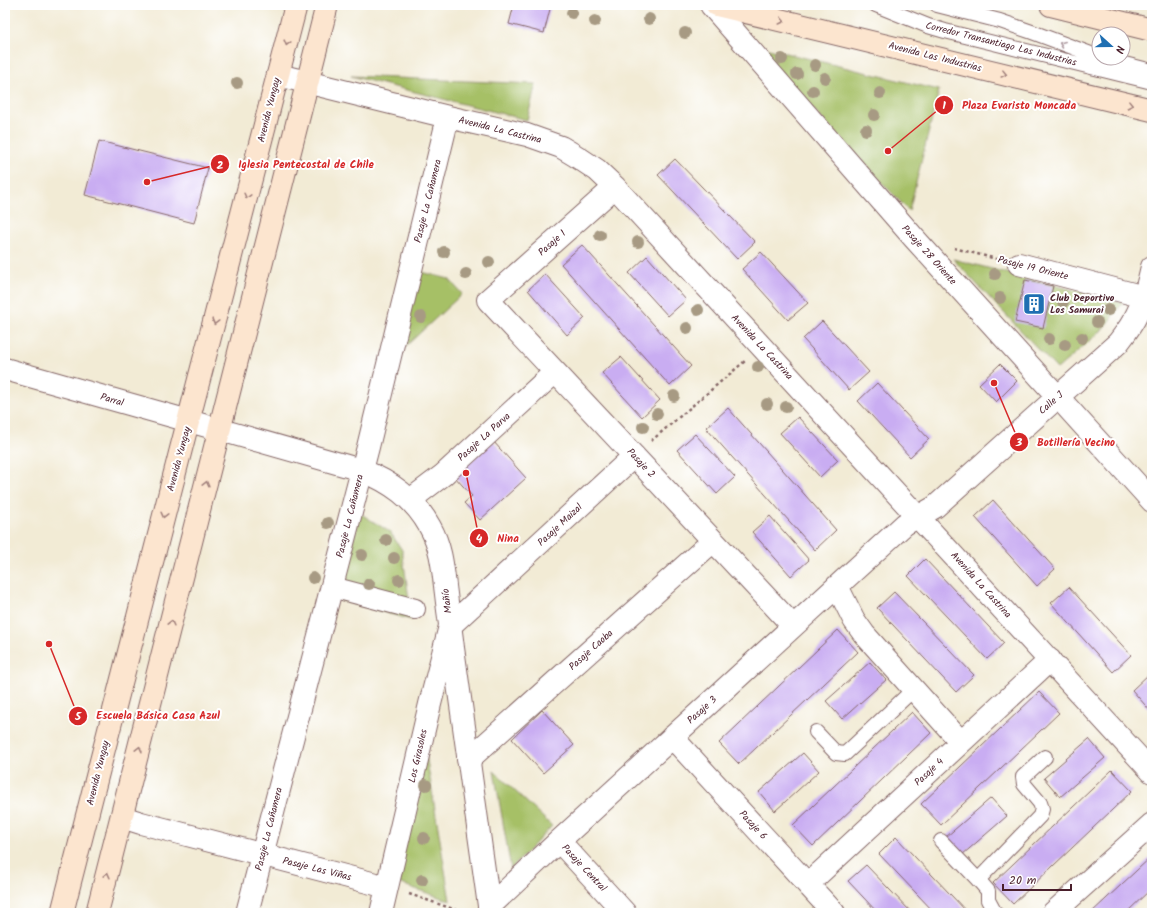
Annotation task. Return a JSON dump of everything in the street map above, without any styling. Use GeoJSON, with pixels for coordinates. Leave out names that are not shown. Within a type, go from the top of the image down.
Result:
{"type":"FeatureCollection","features":[{"type":"Feature","properties":{"kind":"main road","name":"Avenida Yungay"},"geometry":{"type":"LineString","coordinates":[[62,913],[296,5]]}},
{"type":"Feature","properties":{"kind":"main road"},"geometry":{"type":"LineString","coordinates":[[97,913],[328,5]]}},
{"type":"Feature","properties":{"kind":"main road","name":"Avenida Las Industrias"},"geometry":{"type":"LineString","coordinates":[[717,5],[1152,110]]}},
{"type":"Feature","properties":{"kind":"main road"},"geometry":{"type":"LineString","coordinates":[[1051,5],[1152,30]]}},
{"type":"Feature","properties":{"kind":"street","name":"Pasaje 28 Oriente"},"geometry":{"type":"LineString","coordinates":[[712,5],[914,238],[1152,501]]}},
{"type":"Feature","properties":{"kind":"street","name":"Avenida La Castrina"},"geometry":{"type":"LineString","coordinates":[[278,75],[544,141],[561,147],[597,170],[615,187],[762,346],[1152,772]]}},
{"type":"Feature","properties":{"kind":"street","name":"Pasaje La Cañamera"},"geometry":{"type":"LineString","coordinates":[[247,913],[332,587],[448,117]]}},
{"type":"Feature","properties":{"kind":"street","name":"Pasaje 1"},"geometry":{"type":"LineString","coordinates":[[488,300],[615,187]]}},
{"type":"Feature","properties":{"kind":"street","name":"Pasaje 19 Oriente"},"geometry":{"type":"LineString","coordinates":[[1019,264],[1148,298]]}},
{"type":"Feature","properties":{"kind":"street","name":"Calle J"},"geometry":{"type":"LineString","coordinates":[[918,516],[935,507],[1118,343],[1148,298],[1152,267]]}},
{"type":"Feature","properties":{"kind":"street","name":"Pasaje 2"},"geometry":{"type":"LineString","coordinates":[[488,300],[793,626]]}},
{"type":"Feature","properties":{"kind":"street","name":"Parral"},"geometry":{"type":"LineString","coordinates":[[5,369],[220,430]]}},
{"type":"Feature","properties":{"kind":"street","name":"Pasaje La Parva"},"geometry":{"type":"LineString","coordinates":[[410,500],[443,474],[555,372]]}},
{"type":"Feature","properties":{"kind":"street","name":"Mañío"},"geometry":{"type":"LineString","coordinates":[[220,430],[361,470],[385,481],[410,500],[430,527],[442,558],[489,910]]}},
{"type":"Feature","properties":{"kind":"street","name":"Pasaje Maizal"},"geometry":{"type":"LineString","coordinates":[[450,626],[634,456]]}},
{"type":"Feature","properties":{"kind":"street","name":"Pasaje 3"},"geometry":{"type":"LineString","coordinates":[[489,910],[559,841],[672,737],[905,524],[918,516]]}},
{"type":"Feature","properties":{"kind":"street","name":"Pasaje Caoba"},"geometry":{"type":"LineString","coordinates":[[468,760],[713,541]]}},
{"type":"Feature","properties":{"kind":"street"},"geometry":{"type":"LineString","coordinates":[[837,586],[854,620],[864,634],[962,742]]}},
{"type":"Feature","properties":{"kind":"street"},"geometry":{"type":"LineString","coordinates":[[332,587],[415,609]]}},
{"type":"Feature","properties":{"kind":"street","name":"Los Girasoles"},"geometry":{"type":"LineString","coordinates":[[381,913],[430,704],[450,626]]}},
{"type":"Feature","properties":{"kind":"street","name":"Pasaje 4"},"geometry":{"type":"LineString","coordinates":[[808,884],[1050,660]]}},
{"type":"Feature","properties":{"kind":"street","name":"Pasaje 6"},"geometry":{"type":"LineString","coordinates":[[672,737],[834,913]]}},
{"type":"Feature","properties":{"kind":"street","name":"Pasaje Las Viñas"},"geometry":{"type":"LineString","coordinates":[[122,817],[141,824],[387,887]]}},
{"type":"Feature","properties":{"kind":"street"},"geometry":{"type":"LineString","coordinates":[[1053,913],[1152,824]]}},
{"type":"Feature","properties":{"kind":"street","name":"Pasaje Central"},"geometry":{"type":"LineString","coordinates":[[559,841],[625,913]]}},
{"type":"Feature","properties":{"kind":"lane","name":"Corredor Transantiago Las Industrias"},"geometry":{"type":"LineString","coordinates":[[876,5],[921,24],[945,32],[1152,82]]}},
{"type":"Feature","properties":{"kind":"lane","name":"Corredor Transantiago Las Industrias"},"geometry":{"type":"LineString","coordinates":[[937,5],[1000,21],[1091,55]]}},
{"type":"Feature","properties":{"kind":"lane","name":"Corredor Transantiago Las Industrias"},"geometry":{"type":"LineString","coordinates":[[1131,66],[1152,71]]}},
{"type":"Feature","properties":{"kind":"lane"},"geometry":{"type":"LineString","coordinates":[[816,732],[836,753],[845,754],[914,689]]}},
{"type":"Feature","properties":{"kind":"lane"},"geometry":{"type":"LineString","coordinates":[[978,880],[1040,816],[1042,809],[1040,803],[1024,784],[1023,777],[1045,757]]}},
{"type":"Feature","properties":{"kind":"lane"},"geometry":{"type":"LineString","coordinates":[[941,841],[988,892],[988,900],[994,913]]}},
{"type":"Feature","properties":{"kind":"path","name":"Pasaje 19 Oriente"},"geometry":{"type":"LineString","coordinates":[[951,248],[1019,264]]}},
{"type":"Feature","properties":{"kind":"path"},"geometry":{"type":"LineString","coordinates":[[634,456],[762,346]]}},
{"type":"Feature","properties":{"kind":"path"},"geometry":{"type":"LineString","coordinates":[[387,887],[459,911],[489,910]]}},
{"type":"Feature","properties":{"kind":"green space"},"geometry":{"type":"Polygon","coordinates":[[[752,45],[939,90],[909,211],[752,45]]]}},
{"type":"Feature","properties":{"kind":"green space"},"geometry":{"type":"Polygon","coordinates":[[[351,76],[536,84],[527,120],[351,76]]]}},
{"type":"Feature","properties":{"kind":"green space"},"geometry":{"type":"Polygon","coordinates":[[[953,259],[1123,303],[1101,331],[1057,369],[953,259]]]}},
{"type":"Feature","properties":{"kind":"green space"},"geometry":{"type":"Polygon","coordinates":[[[418,271],[449,279],[462,294],[394,357],[418,271]]]}},
{"type":"Feature","properties":{"kind":"green space"},"geometry":{"type":"Polygon","coordinates":[[[361,514],[390,532],[402,550],[412,620],[335,599],[361,514]]]}},
{"type":"Feature","properties":{"kind":"green space"},"geometry":{"type":"Polygon","coordinates":[[[424,742],[450,901],[390,880],[424,742]]]}},
{"type":"Feature","properties":{"kind":"green space"},"geometry":{"type":"Polygon","coordinates":[[[494,771],[552,826],[511,869],[494,771]]]}},
{"type":"Feature","properties":{"kind":"building"},"geometry":{"type":"Polygon","coordinates":[[[514,5],[551,5],[544,33],[509,24],[514,5]]]}},
{"type":"Feature","properties":{"kind":"building"},"geometry":{"type":"Polygon","coordinates":[[[99,141],[208,168],[194,223],[85,195],[99,141]]]}},
{"type":"Feature","properties":{"kind":"building"},"geometry":{"type":"Polygon","coordinates":[[[675,159],[755,242],[737,259],[658,175],[675,159]]]}},
{"type":"Feature","properties":{"kind":"building"},"geometry":{"type":"Polygon","coordinates":[[[582,245],[691,366],[670,386],[561,264],[582,245]]]}},
{"type":"Feature","properties":{"kind":"building"},"geometry":{"type":"Polygon","coordinates":[[[761,252],[808,303],[788,320],[742,269],[761,252]]]}},
{"type":"Feature","properties":{"kind":"building"},"geometry":{"type":"Polygon","coordinates":[[[647,256],[686,300],[668,316],[629,273],[647,256]]]}},
{"type":"Feature","properties":{"kind":"building"},"geometry":{"type":"Polygon","coordinates":[[[545,274],[585,318],[567,335],[528,290],[545,274]]]}},
{"type":"Feature","properties":{"kind":"building","name":"Club Deportivo Los Samurai"},"geometry":{"type":"Polygon","coordinates":[[[1025,280],[1053,286],[1043,328],[1015,322],[1025,280]]]}},
{"type":"Feature","properties":{"kind":"building"},"geometry":{"type":"Polygon","coordinates":[[[822,321],[869,372],[849,390],[803,339],[822,321]]]}},
{"type":"Feature","properties":{"kind":"building"},"geometry":{"type":"Polygon","coordinates":[[[621,357],[660,400],[642,417],[602,373],[621,357]]]}},
{"type":"Feature","properties":{"kind":"building"},"geometry":{"type":"Polygon","coordinates":[[[1000,364],[1017,381],[996,402],[979,384],[1000,364]]]}},
{"type":"Feature","properties":{"kind":"building"},"geometry":{"type":"Polygon","coordinates":[[[877,383],[929,439],[910,457],[858,401],[877,383]]]}},
{"type":"Feature","properties":{"kind":"building"},"geometry":{"type":"Polygon","coordinates":[[[728,408],[836,530],[815,550],[706,428],[728,408]]]}},
{"type":"Feature","properties":{"kind":"building"},"geometry":{"type":"Polygon","coordinates":[[[798,417],[838,460],[820,477],[780,433],[798,417]]]}},
{"type":"Feature","properties":{"kind":"building"},"geometry":{"type":"Polygon","coordinates":[[[695,434],[735,477],[717,494],[677,450],[695,434]]]}},
{"type":"Feature","properties":{"kind":"building"},"geometry":{"type":"Polygon","coordinates":[[[493,441],[526,478],[480,520],[464,503],[472,496],[454,476],[493,441]]]}},
{"type":"Feature","properties":{"kind":"building"},"geometry":{"type":"Polygon","coordinates":[[[993,500],[1055,569],[1037,586],[975,517],[993,500]]]}},
{"type":"Feature","properties":{"kind":"building"},"geometry":{"type":"Polygon","coordinates":[[[770,516],[809,560],[791,576],[752,532],[770,516]]]}},
{"type":"Feature","properties":{"kind":"building"},"geometry":{"type":"Polygon","coordinates":[[[925,559],[1004,643],[987,659],[908,576],[925,559]]]}},
{"type":"Feature","properties":{"kind":"building"},"geometry":{"type":"Polygon","coordinates":[[[1069,587],[1131,655],[1113,672],[1051,603],[1069,587]]]}},
{"type":"Feature","properties":{"kind":"building"},"geometry":{"type":"Polygon","coordinates":[[[894,592],[974,675],[956,692],[877,608],[894,592]]]}},
{"type":"Feature","properties":{"kind":"building"},"geometry":{"type":"Polygon","coordinates":[[[838,630],[858,652],[739,764],[719,743],[838,630]]]}},
{"type":"Feature","properties":{"kind":"building"},"geometry":{"type":"Polygon","coordinates":[[[870,662],[886,680],[842,719],[826,701],[870,662]]]}},
{"type":"Feature","properties":{"kind":"building"},"geometry":{"type":"Polygon","coordinates":[[[1150,673],[1152,675],[1152,713],[1132,690],[1150,673]]]}},
{"type":"Feature","properties":{"kind":"building"},"geometry":{"type":"Polygon","coordinates":[[[1039,692],[1059,713],[941,825],[921,804],[1039,692]]]}},
{"type":"Feature","properties":{"kind":"building"},"geometry":{"type":"Polygon","coordinates":[[[542,710],[574,745],[543,773],[512,739],[542,710]]]}},
{"type":"Feature","properties":{"kind":"building"},"geometry":{"type":"Polygon","coordinates":[[[912,712],[931,733],[813,846],[793,825],[912,712]]]}},
{"type":"Feature","properties":{"kind":"building"},"geometry":{"type":"Polygon","coordinates":[[[1089,739],[1105,758],[1060,797],[1044,778],[1089,739]]]}},
{"type":"Feature","properties":{"kind":"building"},"geometry":{"type":"Polygon","coordinates":[[[803,753],[819,771],[775,811],[759,792],[803,753]]]}},
{"type":"Feature","properties":{"kind":"building"},"geometry":{"type":"Polygon","coordinates":[[[1112,770],[1132,791],[1013,904],[993,883],[1112,770]]]}},
{"type":"Feature","properties":{"kind":"building"},"geometry":{"type":"Polygon","coordinates":[[[991,798],[1007,816],[962,855],[946,837],[991,798]]]}},
{"type":"Feature","properties":{"kind":"building"},"geometry":{"type":"Polygon","coordinates":[[[896,837],[968,913],[935,913],[879,854],[896,837]]]}},
{"type":"Feature","properties":{"kind":"building"},"geometry":{"type":"Polygon","coordinates":[[[1152,856],[1152,888],[1126,913],[1091,913],[1152,856]]]}},
{"type":"Feature","properties":{"kind":"building"},"geometry":{"type":"Polygon","coordinates":[[[866,865],[912,913],[878,913],[848,881],[866,865]]]}},
{"type":"Feature","properties":{"kind":"place","name":"Plaza Evaristo Moncada"},"geometry":{"type":"Point","coordinates":[888,151]}},
{"type":"Feature","properties":{"kind":"place","name":"Iglesia Pentecostal de Chile"},"geometry":{"type":"Point","coordinates":[147,182]}},
{"type":"Feature","properties":{"kind":"place","name":"Club Deportivo Los Samurai"},"geometry":{"type":"Point","coordinates":[1034,304]}},
{"type":"Feature","properties":{"kind":"place","name":"Botillería Vecino"},"geometry":{"type":"Point","coordinates":[994,383]}},
{"type":"Feature","properties":{"kind":"place","name":"Nina"},"geometry":{"type":"Point","coordinates":[466,473]}},
{"type":"Feature","properties":{"kind":"place","name":"Escuela Básica Casa Azul"},"geometry":{"type":"Point","coordinates":[49,644]}}]}
